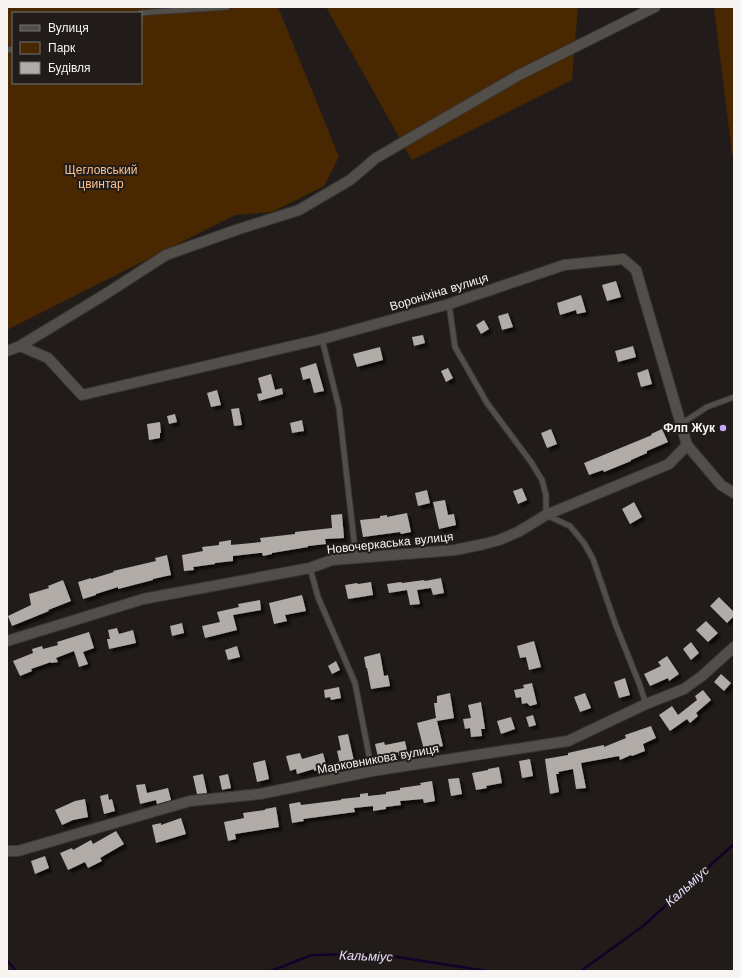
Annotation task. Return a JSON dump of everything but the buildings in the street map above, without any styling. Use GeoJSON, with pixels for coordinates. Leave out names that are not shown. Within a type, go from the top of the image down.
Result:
{"type":"FeatureCollection","features":[{"type":"Feature","properties":{"kind":"street"},"geometry":{"type":"LineString","coordinates":[[7,351],[20,346],[166,255],[236,230],[299,210],[350,180],[376,158],[519,74],[655,7]]}},
{"type":"Feature","properties":{"kind":"street","name":"Вороніхіна вулиця"},"geometry":{"type":"LineString","coordinates":[[20,346],[48,358],[82,395],[322,339],[449,304],[564,265],[623,259],[636,270],[687,444],[721,485],[734,493]]}},
{"type":"Feature","properties":{"kind":"street","name":"Новочеркаська вулиця"},"geometry":{"type":"LineString","coordinates":[[7,641],[143,599],[310,568],[332,560],[455,550],[499,540],[518,532],[546,515],[669,464],[687,444]]}},
{"type":"Feature","properties":{"kind":"street","name":"Марковникова вулиця"},"geometry":{"type":"LineString","coordinates":[[7,851],[18,851],[190,801],[260,794],[372,771],[568,741],[646,704],[684,689],[702,676],[734,647]]}},
{"type":"Feature","properties":{"kind":"lane"},"geometry":{"type":"LineString","coordinates":[[142,14],[227,7]]}},
{"type":"Feature","properties":{"kind":"lane"},"geometry":{"type":"LineString","coordinates":[[449,304],[454,347],[487,402],[531,462],[542,480],[546,495],[546,515],[570,526],[584,543],[593,559],[646,704]]}},
{"type":"Feature","properties":{"kind":"lane"},"geometry":{"type":"LineString","coordinates":[[322,339],[339,408],[356,558]]}},
{"type":"Feature","properties":{"kind":"lane"},"geometry":{"type":"LineString","coordinates":[[681,424],[707,407],[734,398]]}},
{"type":"Feature","properties":{"kind":"lane"},"geometry":{"type":"LineString","coordinates":[[310,568],[318,597],[355,683],[372,771]]}},
{"type":"Feature","properties":{"kind":"green space","name":"Щегловський цвинтар"},"geometry":{"type":"Polygon","coordinates":[[[7,7],[278,7],[339,157],[324,186],[272,212],[235,215],[7,330],[7,7]]]}},
{"type":"Feature","properties":{"kind":"green space"},"geometry":{"type":"Polygon","coordinates":[[[326,7],[578,7],[572,80],[412,160],[326,7]]]}},
{"type":"Feature","properties":{"kind":"green space"},"geometry":{"type":"Polygon","coordinates":[[[714,7],[734,7],[734,154],[732,154],[714,7]]]}},
{"type":"Feature","properties":{"kind":"waterway","name":"Кальміус"},"geometry":{"type":"LineString","coordinates":[[581,971],[643,926],[734,844]]}},
{"type":"Feature","properties":{"kind":"waterway","name":"Кальміус"},"geometry":{"type":"LineString","coordinates":[[271,971],[312,955],[378,954],[487,971]]}},
{"type":"Feature","properties":{"kind":"waterway"},"geometry":{"type":"LineString","coordinates":[[7,960],[16,971]]}},
{"type":"Feature","properties":{"kind":"place","name":"Флп Жук"},"geometry":{"type":"Point","coordinates":[723,428]}}]}
